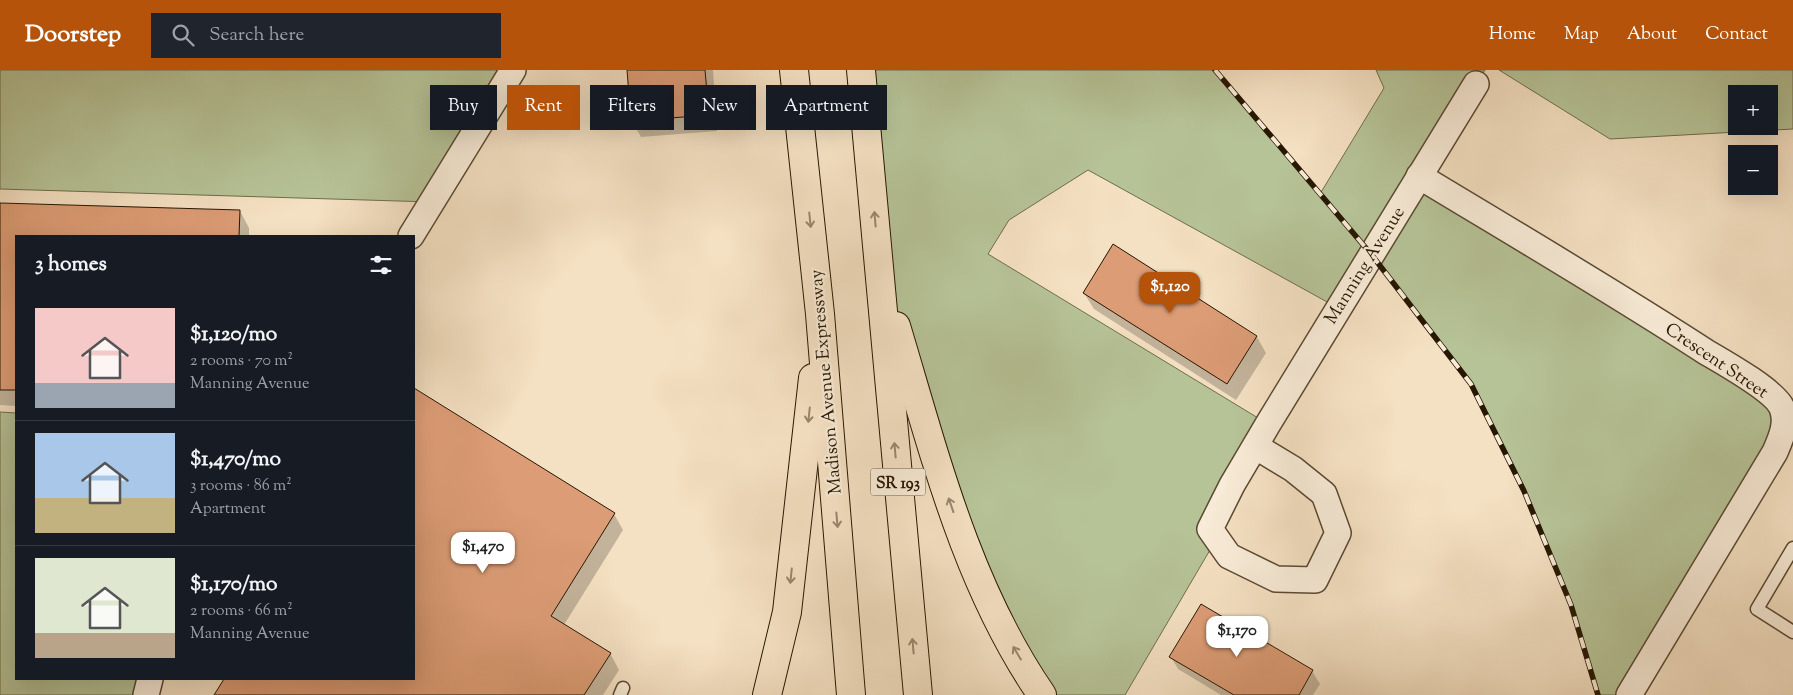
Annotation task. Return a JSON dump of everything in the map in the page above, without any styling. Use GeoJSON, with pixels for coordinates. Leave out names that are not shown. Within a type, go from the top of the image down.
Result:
{"type":"FeatureCollection","features":[{"type":"Feature","properties":{"kind":"highway","name":"Madison Avenue Expressway"},"geometry":{"type":"LineString","coordinates":[[794,70],[820,314],[851,695]]}},
{"type":"Feature","properties":{"kind":"highway","name":"SR 193"},"geometry":{"type":"LineString","coordinates":[[861,70],[918,695]]}},
{"type":"Feature","properties":{"kind":"highway"},"geometry":{"type":"LineString","coordinates":[[879,268],[941,476],[960,531],[1011,644],[1042,695]]}},
{"type":"Feature","properties":{"kind":"highway"},"geometry":{"type":"LineString","coordinates":[[767,695],[787,612],[820,314]]}},
{"type":"Feature","properties":{"kind":"street"},"geometry":{"type":"LineString","coordinates":[[412,235],[512,70]]}},
{"type":"Feature","properties":{"kind":"street","name":"Manning Avenue"},"geometry":{"type":"LineString","coordinates":[[1255,446],[1293,469],[1324,494],[1338,533],[1315,580],[1276,579],[1229,556],[1210,528],[1255,446],[1476,84]]}},
{"type":"Feature","properties":{"kind":"street","name":"Crescent Street"},"geometry":{"type":"LineString","coordinates":[[1419,176],[1645,312],[1748,379],[1787,407],[1782,434],[1775,452],[1629,695]]}},
{"type":"Feature","properties":{"kind":"street"},"geometry":{"type":"LineString","coordinates":[[146,695],[150,680]]}},
{"type":"Feature","properties":{"kind":"lane"},"geometry":{"type":"LineString","coordinates":[[1793,548],[1756,609],[1793,632]]}},
{"type":"Feature","properties":{"kind":"green space"},"geometry":{"type":"Polygon","coordinates":[[[0,70],[513,70],[497,96],[497,85],[430,85],[430,130],[476,130],[432,202],[0,189],[0,70]]]}},
{"type":"Feature","properties":{"kind":"green space"},"geometry":{"type":"Polygon","coordinates":[[[862,70],[1215,70],[1320,194],[1384,88],[1376,70],[1485,70],[1419,175],[1645,313],[1784,420],[1629,695],[1598,695],[1571,605],[1524,491],[1471,384],[1372,254],[1338,308],[1088,170],[1009,220],[988,254],[1268,424],[1217,538],[1125,695],[1042,695],[1011,644],[879,268],[867,130],[887,130],[887,85],[863,85],[862,70]]]}},
{"type":"Feature","properties":{"kind":"green space"},"geometry":{"type":"Polygon","coordinates":[[[1499,70],[1793,70],[1793,129],[1778,130],[1778,85],[1728,85],[1728,133],[1610,139],[1499,70]]]}},
{"type":"Feature","properties":{"kind":"green space"},"geometry":{"type":"Polygon","coordinates":[[[0,412],[15,413],[15,680],[150,680],[146,695],[0,695],[0,412]]]}},
{"type":"Feature","properties":{"kind":"building"},"geometry":{"type":"Polygon","coordinates":[[[627,70],[705,70],[706,85],[684,85],[684,117],[674,118],[674,85],[628,85],[627,70]]]}},
{"type":"Feature","properties":{"kind":"building"},"geometry":{"type":"Polygon","coordinates":[[[0,203],[240,210],[239,235],[15,235],[15,390],[0,390],[0,203]]]}},
{"type":"Feature","properties":{"kind":"building"},"geometry":{"type":"Polygon","coordinates":[[[1113,244],[1257,336],[1227,384],[1083,293],[1113,244]]]}},
{"type":"Feature","properties":{"kind":"building"},"geometry":{"type":"Polygon","coordinates":[[[415,389],[615,513],[551,616],[611,653],[584,695],[214,695],[223,680],[415,680],[415,389]]]}},
{"type":"Feature","properties":{"kind":"building"},"geometry":{"type":"Polygon","coordinates":[[[1201,604],[1313,670],[1299,695],[1234,695],[1169,657],[1201,604]]]}},
{"type":"Feature","properties":{"kind":"railway"},"geometry":{"type":"LineString","coordinates":[[1215,70],[1371,254],[1471,384],[1524,491],[1571,605],[1598,695]]}}]}
